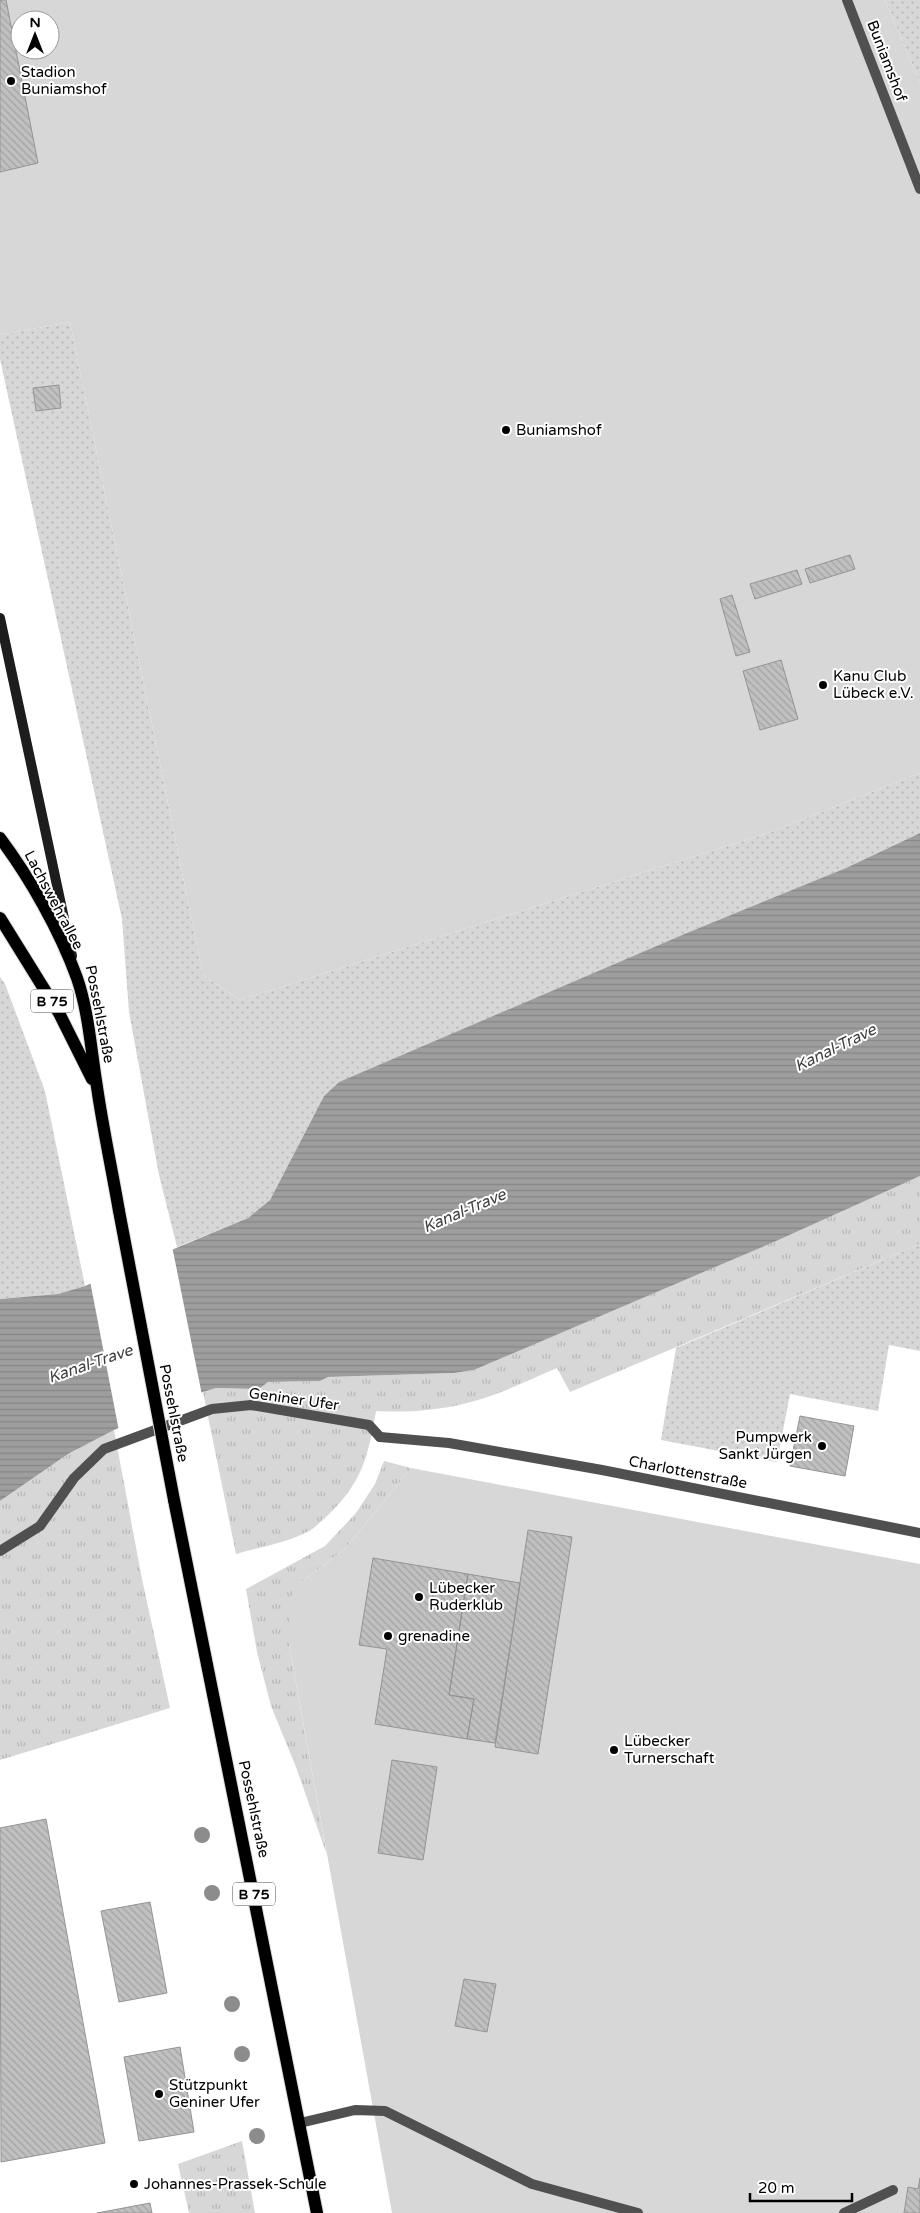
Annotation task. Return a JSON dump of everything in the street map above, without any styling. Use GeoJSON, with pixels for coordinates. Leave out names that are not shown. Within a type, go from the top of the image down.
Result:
{"type":"FeatureCollection","features":[{"type":"Feature","properties":{"kind":"main road","name":"Possehlstraße"},"geometry":{"type":"LineString","coordinates":[[0,618],[89,1030],[97,1088],[119,1211],[174,1500],[317,2213]]}},
{"type":"Feature","properties":{"kind":"main road","name":"Lachswehrallee"},"geometry":{"type":"LineString","coordinates":[[0,838],[13,855],[54,926],[77,979]]}},
{"type":"Feature","properties":{"kind":"main road","name":"B 75"},"geometry":{"type":"LineString","coordinates":[[0,918],[59,1013],[97,1088]]}},
{"type":"Feature","properties":{"kind":"street","name":"Buniamshof"},"geometry":{"type":"LineString","coordinates":[[847,0],[920,189]]}},
{"type":"Feature","properties":{"kind":"street","name":"Geniner Ufer"},"geometry":{"type":"LineString","coordinates":[[0,1551],[40,1526],[74,1478],[104,1449],[212,1409],[251,1405],[368,1425],[380,1437],[449,1444]]}},
{"type":"Feature","properties":{"kind":"street","name":"Charlottenstraße"},"geometry":{"type":"LineString","coordinates":[[449,1444],[602,1470],[920,1533]]}},
{"type":"Feature","properties":{"kind":"street"},"geometry":{"type":"LineString","coordinates":[[300,2123],[355,2110],[385,2111],[532,2184],[638,2213]]}},
{"type":"Feature","properties":{"kind":"street"},"geometry":{"type":"LineString","coordinates":[[844,2213],[893,2190]]}},
{"type":"Feature","properties":{"kind":"green space","name":"Buniamshof"},"geometry":{"type":"Polygon","coordinates":[[[0,0],[885,0],[920,83],[920,773],[768,833],[240,1000],[203,975],[70,322],[0,335],[0,0]]]}},
{"type":"Feature","properties":{"kind":"green space"},"geometry":{"type":"Polygon","coordinates":[[[885,0],[920,0],[920,83],[885,0]]]}},
{"type":"Feature","properties":{"kind":"green space"},"geometry":{"type":"Polygon","coordinates":[[[70,322],[203,975],[240,1000],[768,833],[920,773],[920,833],[846,868],[339,1082],[324,1096],[270,1200],[248,1218],[177,1247],[159,1175],[129,1012],[122,919],[0,359],[0,335],[70,322]]]}},
{"type":"Feature","properties":{"kind":"green space"},"geometry":{"type":"Polygon","coordinates":[[[0,977],[5,984],[45,1091],[85,1286],[58,1294],[0,1299],[0,977]]]}},
{"type":"Feature","properties":{"kind":"green space"},"geometry":{"type":"Polygon","coordinates":[[[920,1176],[920,1244],[570,1392],[557,1368],[498,1393],[466,1403],[427,1410],[402,1412],[376,1411],[370,1442],[362,1468],[339,1504],[312,1529],[301,1535],[283,1542],[236,1554],[203,1392],[216,1388],[259,1389],[268,1382],[320,1381],[328,1377],[454,1373],[474,1370],[920,1176]]]}},
{"type":"Feature","properties":{"kind":"green space"},"geometry":{"type":"Polygon","coordinates":[[[920,1244],[920,1351],[889,1345],[878,1411],[790,1394],[777,1462],[661,1440],[676,1348],[920,1244]]]}},
{"type":"Feature","properties":{"kind":"green space"},"geometry":{"type":"Polygon","coordinates":[[[114,1430],[142,1579],[170,1708],[0,1760],[0,1501],[68,1454],[114,1430]]]}},
{"type":"Feature","properties":{"kind":"green space"},"geometry":{"type":"Polygon","coordinates":[[[384,1461],[411,1468],[345,1549],[300,1583],[289,1644],[327,1855],[296,1767],[271,1706],[257,1652],[246,1589],[325,1546],[356,1513],[375,1484],[384,1461]]]}},
{"type":"Feature","properties":{"kind":"green space","name":"Lübecker Turnerschaft"},"geometry":{"type":"Polygon","coordinates":[[[411,1468],[920,1564],[920,2213],[392,2213],[289,1644],[289,1600],[300,1583],[345,1549],[411,1468]]]}},
{"type":"Feature","properties":{"kind":"green space"},"geometry":{"type":"Polygon","coordinates":[[[242,2141],[255,2213],[189,2213],[178,2164],[242,2141]]]}},
{"type":"Feature","properties":{"kind":"water","name":"Kanal-Trave"},"geometry":{"type":"Polygon","coordinates":[[[920,833],[920,1176],[776,1241],[474,1370],[454,1373],[328,1377],[320,1381],[268,1382],[259,1389],[216,1388],[203,1392],[114,1430],[68,1454],[0,1501],[0,1299],[58,1294],[85,1286],[248,1218],[270,1200],[324,1096],[339,1082],[687,933],[846,868],[920,833]]]}},
{"type":"Feature","properties":{"kind":"pier"},"geometry":{"type":"Polygon","coordinates":[[[172,1246],[202,1395],[119,1431],[90,1281],[172,1246]]]}},
{"type":"Feature","properties":{"kind":"building","name":"Stadion Buniamshof"},"geometry":{"type":"Polygon","coordinates":[[[0,0],[6,0],[10,20],[10,60],[18,60],[38,163],[0,172],[0,0]]]}},
{"type":"Feature","properties":{"kind":"building"},"geometry":{"type":"Polygon","coordinates":[[[59,385],[61,408],[36,411],[33,388],[59,385]]]}},
{"type":"Feature","properties":{"kind":"building"},"geometry":{"type":"Polygon","coordinates":[[[850,555],[855,569],[810,583],[805,569],[850,555]]]}},
{"type":"Feature","properties":{"kind":"building"},"geometry":{"type":"Polygon","coordinates":[[[797,570],[802,584],[755,599],[750,584],[797,570]]]}},
{"type":"Feature","properties":{"kind":"building"},"geometry":{"type":"Polygon","coordinates":[[[732,595],[750,652],[736,656],[720,599],[732,595]]]}},
{"type":"Feature","properties":{"kind":"building"},"geometry":{"type":"Polygon","coordinates":[[[781,660],[798,719],[760,730],[743,671],[781,660]]]}},
{"type":"Feature","properties":{"kind":"building","name":"Pumpwerk Sankt Jürgen"},"geometry":{"type":"Polygon","coordinates":[[[800,1416],[854,1426],[845,1476],[790,1466],[800,1416]]]}},
{"type":"Feature","properties":{"kind":"building"},"geometry":{"type":"Polygon","coordinates":[[[528,1530],[572,1537],[538,1754],[495,1747],[528,1530]]]}},
{"type":"Feature","properties":{"kind":"building"},"geometry":{"type":"Polygon","coordinates":[[[373,1558],[468,1574],[449,1695],[474,1699],[467,1739],[375,1724],[387,1649],[359,1645],[373,1558]]]}},
{"type":"Feature","properties":{"kind":"building"},"geometry":{"type":"Polygon","coordinates":[[[468,1574],[520,1583],[495,1743],[467,1739],[474,1699],[449,1695],[468,1574]]]}},
{"type":"Feature","properties":{"kind":"building"},"geometry":{"type":"Polygon","coordinates":[[[392,1760],[437,1767],[423,1860],[378,1853],[392,1760]]]}},
{"type":"Feature","properties":{"kind":"building"},"geometry":{"type":"Polygon","coordinates":[[[46,1819],[105,2143],[1,2162],[0,1828],[46,1819]]]}},
{"type":"Feature","properties":{"kind":"building"},"geometry":{"type":"Polygon","coordinates":[[[150,1902],[167,1993],[119,2002],[101,1911],[150,1902]]]}},
{"type":"Feature","properties":{"kind":"building"},"geometry":{"type":"Polygon","coordinates":[[[464,1979],[496,1984],[487,2032],[455,2026],[464,1979]]]}},
{"type":"Feature","properties":{"kind":"building","name":"Stützpunkt Geniner Ufer"},"geometry":{"type":"Polygon","coordinates":[[[180,2047],[194,2132],[139,2141],[124,2057],[180,2047]]]}},
{"type":"Feature","properties":{"kind":"building"},"geometry":{"type":"Polygon","coordinates":[[[920,2178],[920,2213],[904,2213],[908,2187],[918,2189],[920,2178]]]}},
{"type":"Feature","properties":{"kind":"building"},"geometry":{"type":"Polygon","coordinates":[[[150,2203],[152,2213],[97,2213],[150,2203]]]}},
{"type":"Feature","properties":{"kind":"place","name":"Stadion Buniamshof"},"geometry":{"type":"Point","coordinates":[11,81]}},
{"type":"Feature","properties":{"kind":"place","name":"Buniamshof"},"geometry":{"type":"Point","coordinates":[506,430]}},
{"type":"Feature","properties":{"kind":"place","name":"Kanu Club Lübeck e.V."},"geometry":{"type":"Point","coordinates":[823,685]}},
{"type":"Feature","properties":{"kind":"place","name":"Pumpwerk Sankt Jürgen"},"geometry":{"type":"Point","coordinates":[822,1446]}},
{"type":"Feature","properties":{"kind":"place","name":"Lübecker Ruderklub"},"geometry":{"type":"Point","coordinates":[419,1597]}},
{"type":"Feature","properties":{"kind":"place","name":"grenadine"},"geometry":{"type":"Point","coordinates":[388,1636]}},
{"type":"Feature","properties":{"kind":"place","name":"Lübecker Turnerschaft"},"geometry":{"type":"Point","coordinates":[614,1750]}},
{"type":"Feature","properties":{"kind":"place","name":"Stützpunkt Geniner Ufer"},"geometry":{"type":"Point","coordinates":[159,2094]}},
{"type":"Feature","properties":{"kind":"place","name":"Johannes-Prassek-Schule"},"geometry":{"type":"Point","coordinates":[134,2184]}}]}
